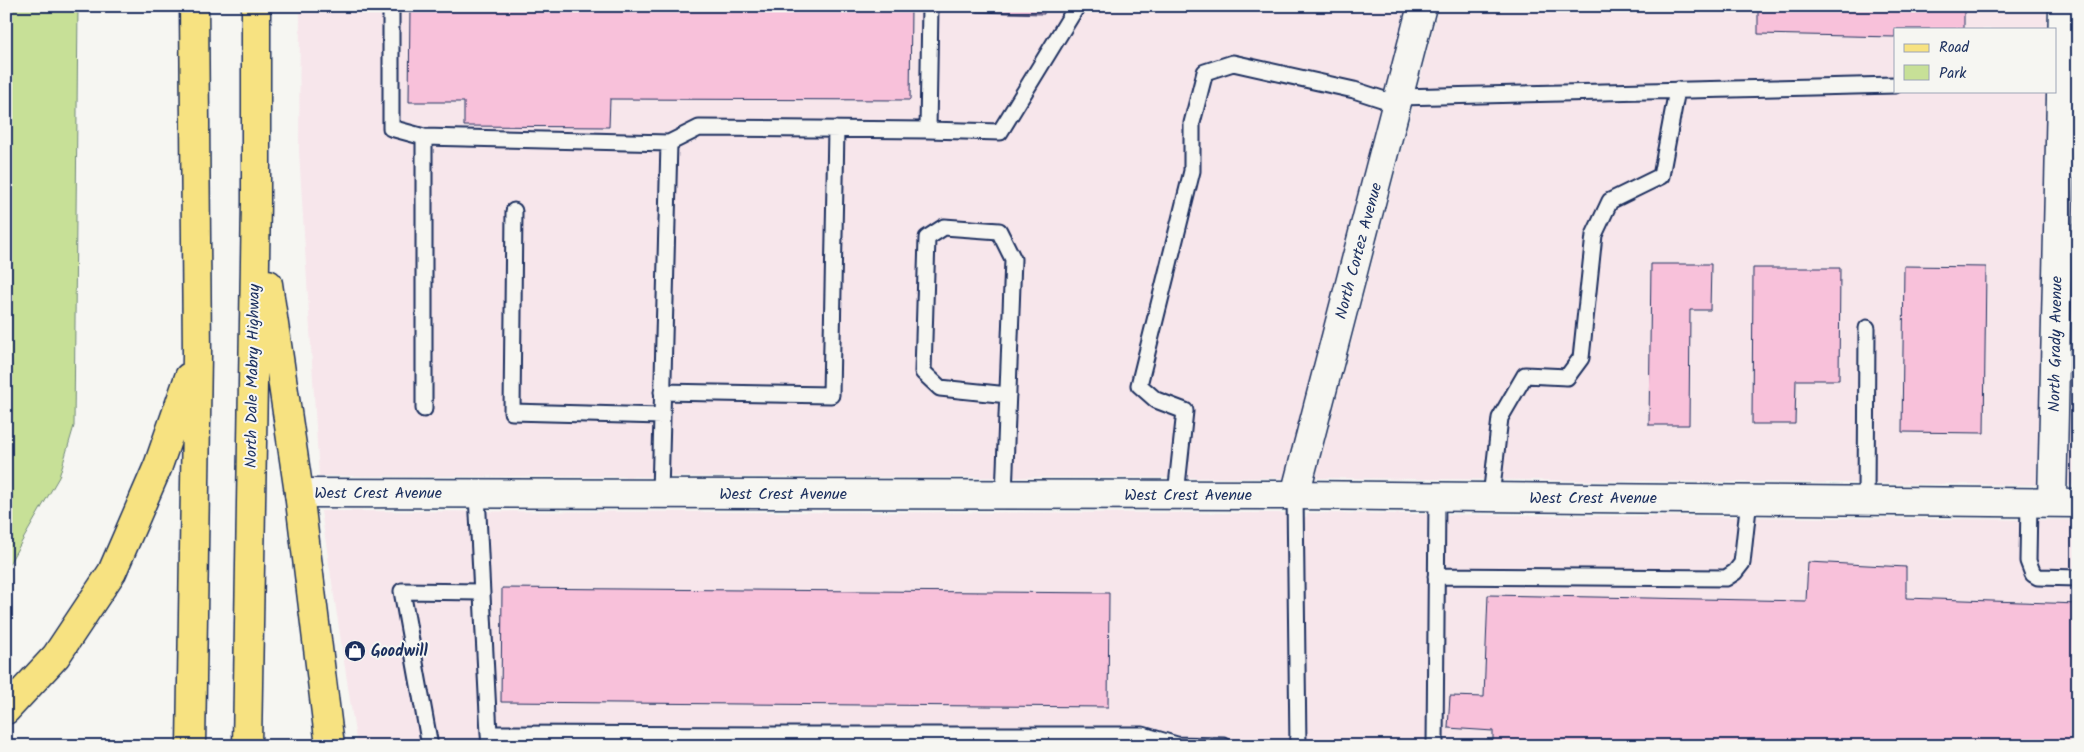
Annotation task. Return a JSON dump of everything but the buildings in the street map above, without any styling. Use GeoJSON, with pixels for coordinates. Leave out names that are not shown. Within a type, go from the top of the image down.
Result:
{"type":"FeatureCollection","features":[{"type":"Feature","properties":{"kind":"main road"},"geometry":{"type":"LineString","coordinates":[[191,746],[197,354],[194,6]]}},
{"type":"Feature","properties":{"kind":"main road","name":"North Dale Mabry Highway"},"geometry":{"type":"LineString","coordinates":[[247,746],[256,201],[256,6]]}},
{"type":"Feature","properties":{"kind":"main road"},"geometry":{"type":"LineString","coordinates":[[256,201],[299,493],[330,746]]}},
{"type":"Feature","properties":{"kind":"main road"},"geometry":{"type":"LineString","coordinates":[[6,710],[56,656],[112,572],[158,466],[197,354]]}},
{"type":"Feature","properties":{"kind":"street","name":"North Cortez Avenue"},"geometry":{"type":"LineString","coordinates":[[1295,495],[1422,6]]}},
{"type":"Feature","properties":{"kind":"street","name":"North Grady Avenue"},"geometry":{"type":"LineString","coordinates":[[2053,502],[2058,81],[2063,6]]}},
{"type":"Feature","properties":{"kind":"street","name":"West Crest Avenue"},"geometry":{"type":"LineString","coordinates":[[299,493],[1295,495],[2053,502]]}},
{"type":"Feature","properties":{"kind":"lane"},"geometry":{"type":"LineString","coordinates":[[391,6],[391,128],[424,138],[669,142],[699,128],[1000,132],[1077,6]]}},
{"type":"Feature","properties":{"kind":"lane"},"geometry":{"type":"LineString","coordinates":[[928,130],[930,6]]}},
{"type":"Feature","properties":{"kind":"lane"},"geometry":{"type":"LineString","coordinates":[[1176,495],[1186,411],[1156,400],[1139,385],[1192,171],[1192,123],[1205,72],[1234,63],[1398,100],[1677,90],[1894,85]]}},
{"type":"Feature","properties":{"kind":"lane"},"geometry":{"type":"LineString","coordinates":[[1491,497],[1500,418],[1525,375],[1567,376],[1581,358],[1594,235],[1610,201],[1661,176],[1677,90]]}},
{"type":"Feature","properties":{"kind":"lane"},"geometry":{"type":"LineString","coordinates":[[662,392],[831,394],[836,130]]}},
{"type":"Feature","properties":{"kind":"lane"},"geometry":{"type":"LineString","coordinates":[[424,138],[424,409]]}},
{"type":"Feature","properties":{"kind":"lane"},"geometry":{"type":"LineString","coordinates":[[660,494],[669,142]]}},
{"type":"Feature","properties":{"kind":"lane"},"geometry":{"type":"LineString","coordinates":[[514,211],[512,412],[662,416]]}},
{"type":"Feature","properties":{"kind":"lane"},"geometry":{"type":"LineString","coordinates":[[1004,495],[1008,394],[1013,259],[999,231],[944,227],[927,238],[924,372],[940,388],[1008,394]]}},
{"type":"Feature","properties":{"kind":"lane"},"geometry":{"type":"LineString","coordinates":[[1866,500],[1867,328]]}},
{"type":"Feature","properties":{"kind":"lane"},"geometry":{"type":"LineString","coordinates":[[477,494],[490,740],[1012,740],[1143,735],[1177,745],[1224,746]]}},
{"type":"Feature","properties":{"kind":"lane"},"geometry":{"type":"LineString","coordinates":[[1295,495],[1298,746]]}},
{"type":"Feature","properties":{"kind":"lane"},"geometry":{"type":"LineString","coordinates":[[1435,746],[1437,497]]}},
{"type":"Feature","properties":{"kind":"lane"},"geometry":{"type":"LineString","coordinates":[[1436,576],[1726,578],[1735,572],[1742,563],[1749,499]]}},
{"type":"Feature","properties":{"kind":"lane"},"geometry":{"type":"LineString","coordinates":[[2053,502],[2028,561],[2033,574],[2038,577],[2078,578]]}},
{"type":"Feature","properties":{"kind":"lane"},"geometry":{"type":"LineString","coordinates":[[430,746],[402,592],[482,592]]}},
{"type":"Feature","properties":{"kind":"shaded area"},"geometry":{"type":"Polygon","coordinates":[[[300,6],[1406,6],[1284,478],[319,476],[299,152],[300,6]]]}},
{"type":"Feature","properties":{"kind":"shaded area"},"geometry":{"type":"Polygon","coordinates":[[[1439,6],[2047,6],[2047,28],[1894,28],[1894,92],[2046,92],[2037,485],[1316,478],[1439,6]]]}},
{"type":"Feature","properties":{"kind":"shaded area"},"geometry":{"type":"Polygon","coordinates":[[[2078,45],[2078,485],[2068,485],[2078,45]]]}},
{"type":"Feature","properties":{"kind":"shaded area"},"geometry":{"type":"Polygon","coordinates":[[[321,511],[1293,513],[1306,517],[1307,513],[2078,520],[2078,746],[357,746],[321,511]]]}},
{"type":"Feature","properties":{"kind":"green space"},"geometry":{"type":"Polygon","coordinates":[[[6,6],[78,6],[74,426],[59,477],[6,569],[6,6]]]}},
{"type":"Feature","properties":{"kind":"place","name":"Goodwill"},"geometry":{"type":"Point","coordinates":[355,651]}}]}
